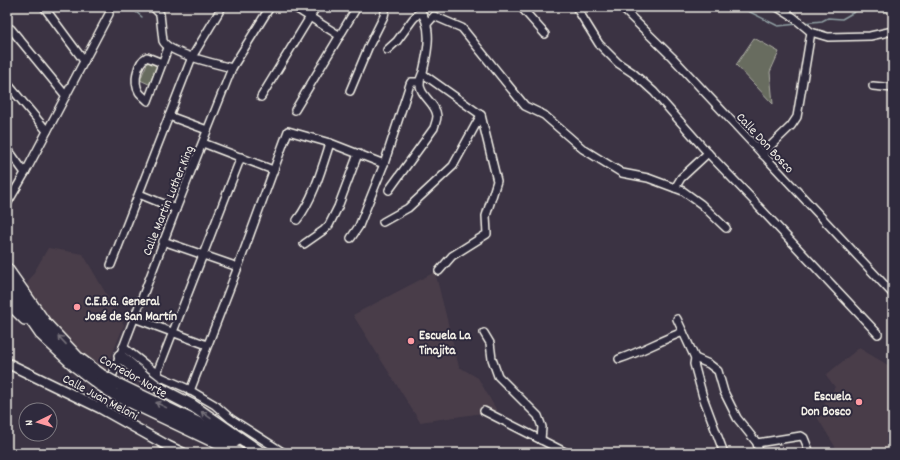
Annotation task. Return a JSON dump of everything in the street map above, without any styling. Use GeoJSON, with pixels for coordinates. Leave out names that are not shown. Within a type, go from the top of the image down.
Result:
{"type":"FeatureCollection","features":[{"type":"Feature","properties":{"kind":"highway","name":"Corredor Norte"},"geometry":{"type":"LineString","coordinates":[[7,269],[45,323],[100,379]]}},
{"type":"Feature","properties":{"kind":"highway","name":"Corredor Norte"},"geometry":{"type":"LineString","coordinates":[[7,285],[41,334],[74,366],[238,453]]}},
{"type":"Feature","properties":{"kind":"highway"},"geometry":{"type":"LineString","coordinates":[[7,305],[16,310],[41,334]]}},
{"type":"Feature","properties":{"kind":"highway"},"geometry":{"type":"LineString","coordinates":[[121,352],[143,376],[160,388],[193,406],[260,453]]}},
{"type":"Feature","properties":{"kind":"highway","name":"Corredor Norte"},"geometry":{"type":"LineString","coordinates":[[116,389],[260,453]]}},
{"type":"Feature","properties":{"kind":"main road","name":"Calle Juan Meloni"},"geometry":{"type":"LineString","coordinates":[[7,363],[100,408],[183,453]]}},
{"type":"Feature","properties":{"kind":"street"},"geometry":{"type":"LineString","coordinates":[[44,7],[84,61]]}},
{"type":"Feature","properties":{"kind":"street"},"geometry":{"type":"LineString","coordinates":[[153,7],[160,14],[163,41],[168,48],[192,57],[232,68]]}},
{"type":"Feature","properties":{"kind":"street"},"geometry":{"type":"LineString","coordinates":[[111,265],[192,57],[222,7]]}},
{"type":"Feature","properties":{"kind":"street","name":"Calle Martin Luther King"},"geometry":{"type":"LineString","coordinates":[[100,408],[163,241],[232,68],[270,7]]}},
{"type":"Feature","properties":{"kind":"street"},"geometry":{"type":"LineString","coordinates":[[294,7],[340,36]]}},
{"type":"Feature","properties":{"kind":"street"},"geometry":{"type":"LineString","coordinates":[[261,97],[316,7]]}},
{"type":"Feature","properties":{"kind":"street"},"geometry":{"type":"LineString","coordinates":[[295,110],[357,7]]}},
{"type":"Feature","properties":{"kind":"street"},"geometry":{"type":"LineString","coordinates":[[350,91],[368,48],[384,16],[386,7]]}},
{"type":"Feature","properties":{"kind":"street"},"geometry":{"type":"LineString","coordinates":[[521,7],[545,34]]}},
{"type":"Feature","properties":{"kind":"street"},"geometry":{"type":"LineString","coordinates":[[576,7],[599,44],[618,63],[633,73],[654,92],[708,153],[878,334]]}},
{"type":"Feature","properties":{"kind":"street","name":"Calle Don Bosco"},"geometry":{"type":"LineString","coordinates":[[621,7],[672,57],[893,294]]}},
{"type":"Feature","properties":{"kind":"street"},"geometry":{"type":"LineString","coordinates":[[777,7],[793,17],[811,32],[828,37],[870,36],[893,31]]}},
{"type":"Feature","properties":{"kind":"street"},"geometry":{"type":"LineString","coordinates":[[389,190],[434,128],[437,117],[435,108],[421,91],[420,82],[423,74],[429,41],[427,24],[419,9]]}},
{"type":"Feature","properties":{"kind":"street"},"geometry":{"type":"LineString","coordinates":[[387,50],[397,41],[419,9]]}},
{"type":"Feature","properties":{"kind":"street"},"geometry":{"type":"LineString","coordinates":[[7,204],[109,14]]}},
{"type":"Feature","properties":{"kind":"street"},"geometry":{"type":"LineString","coordinates":[[427,24],[434,16],[462,28],[525,106],[544,115],[583,148],[602,162],[622,173],[648,178],[683,191],[701,204],[726,228]]}},
{"type":"Feature","properties":{"kind":"street"},"geometry":{"type":"LineString","coordinates":[[7,32],[11,29],[66,96]]}},
{"type":"Feature","properties":{"kind":"street"},"geometry":{"type":"LineString","coordinates":[[762,154],[791,126],[797,117],[811,32]]}},
{"type":"Feature","properties":{"kind":"street"},"geometry":{"type":"LineString","coordinates":[[162,63],[147,56],[142,61],[138,70],[137,87],[139,92],[148,101],[168,48]]}},
{"type":"Feature","properties":{"kind":"street"},"geometry":{"type":"LineString","coordinates":[[423,74],[481,115],[496,181],[486,216],[487,234],[452,256],[439,271]]}},
{"type":"Feature","properties":{"kind":"street"},"geometry":{"type":"LineString","coordinates":[[351,238],[361,222],[384,164],[410,84],[411,82],[420,82]]}},
{"type":"Feature","properties":{"kind":"street"},"geometry":{"type":"LineString","coordinates":[[7,83],[47,131]]}},
{"type":"Feature","properties":{"kind":"street"},"geometry":{"type":"LineString","coordinates":[[873,86],[893,88]]}},
{"type":"Feature","properties":{"kind":"street"},"geometry":{"type":"LineString","coordinates":[[382,222],[408,208],[453,166],[481,115]]}},
{"type":"Feature","properties":{"kind":"street"},"geometry":{"type":"LineString","coordinates":[[169,116],[207,130]]}},
{"type":"Feature","properties":{"kind":"street"},"geometry":{"type":"LineString","coordinates":[[190,391],[288,131],[330,143],[384,164]]}},
{"type":"Feature","properties":{"kind":"street"},"geometry":{"type":"LineString","coordinates":[[203,143],[273,170]]}},
{"type":"Feature","properties":{"kind":"street"},"geometry":{"type":"LineString","coordinates":[[297,220],[305,208],[323,166],[330,143]]}},
{"type":"Feature","properties":{"kind":"street"},"geometry":{"type":"LineString","coordinates":[[7,148],[25,172]]}},
{"type":"Feature","properties":{"kind":"street"},"geometry":{"type":"LineString","coordinates":[[675,188],[681,178],[708,153]]}},
{"type":"Feature","properties":{"kind":"street"},"geometry":{"type":"LineString","coordinates":[[304,244],[324,230],[329,224],[338,207],[358,154]]}},
{"type":"Feature","properties":{"kind":"street"},"geometry":{"type":"LineString","coordinates":[[157,373],[241,157]]}},
{"type":"Feature","properties":{"kind":"street"},"geometry":{"type":"LineString","coordinates":[[139,194],[176,208]]}},
{"type":"Feature","properties":{"kind":"street"},"geometry":{"type":"LineString","coordinates":[[163,241],[238,267]]}},
{"type":"Feature","properties":{"kind":"street"},"geometry":{"type":"LineString","coordinates":[[134,318],[207,345]]}},
{"type":"Feature","properties":{"kind":"street"},"geometry":{"type":"LineString","coordinates":[[677,319],[695,358],[694,364],[703,397],[724,453]]}},
{"type":"Feature","properties":{"kind":"street"},"geometry":{"type":"LineString","coordinates":[[619,359],[683,332]]}},
{"type":"Feature","properties":{"kind":"street"},"geometry":{"type":"LineString","coordinates":[[484,333],[490,343],[492,359],[498,376],[538,416],[542,427],[541,440]]}},
{"type":"Feature","properties":{"kind":"street"},"geometry":{"type":"LineString","coordinates":[[121,352],[157,373],[165,380],[190,391],[215,405],[231,419],[284,453]]}},
{"type":"Feature","properties":{"kind":"street"},"geometry":{"type":"LineString","coordinates":[[695,358],[709,364],[718,371],[724,392],[737,418],[757,443],[759,453]]}},
{"type":"Feature","properties":{"kind":"street"},"geometry":{"type":"LineString","coordinates":[[484,411],[567,453]]}},
{"type":"Feature","properties":{"kind":"street"},"geometry":{"type":"LineString","coordinates":[[757,443],[801,436],[804,438],[810,453]]}},
{"type":"Feature","properties":{"kind":"shaded area","name":"C.E.B.G. General José de San Martín"},"geometry":{"type":"Polygon","coordinates":[[[48,248],[83,254],[124,325],[105,372],[96,367],[57,329],[25,288],[48,248]]]}},
{"type":"Feature","properties":{"kind":"shaded area","name":"Escuela La Tinajita"},"geometry":{"type":"Polygon","coordinates":[[[435,272],[459,367],[478,378],[497,411],[420,422],[353,315],[435,272]]]}},
{"type":"Feature","properties":{"kind":"shaded area","name":"Escuela Don Bosco"},"geometry":{"type":"Polygon","coordinates":[[[859,348],[893,368],[892,453],[839,453],[817,417],[835,387],[826,375],[859,348]]]}},
{"type":"Feature","properties":{"kind":"green space"},"geometry":{"type":"Polygon","coordinates":[[[754,38],[779,52],[770,72],[773,104],[736,65],[754,38]]]}},
{"type":"Feature","properties":{"kind":"green space"},"geometry":{"type":"Polygon","coordinates":[[[148,61],[159,66],[151,85],[140,80],[148,61]]]}},
{"type":"Feature","properties":{"kind":"waterway"},"geometry":{"type":"LineString","coordinates":[[130,7],[142,17]]}},
{"type":"Feature","properties":{"kind":"waterway"},"geometry":{"type":"LineString","coordinates":[[740,7],[778,26],[798,24]]}},
{"type":"Feature","properties":{"kind":"waterway"},"geometry":{"type":"LineString","coordinates":[[803,23],[822,21],[828,18],[842,19],[863,7]]}},
{"type":"Feature","properties":{"kind":"waterway"},"geometry":{"type":"LineString","coordinates":[[875,7],[882,11],[887,11],[890,7]]}},
{"type":"Feature","properties":{"kind":"place","name":"C.E.B.G. General José de San Martín"},"geometry":{"type":"Point","coordinates":[77,307]}},
{"type":"Feature","properties":{"kind":"place","name":"Escuela La Tinajita"},"geometry":{"type":"Point","coordinates":[411,341]}},
{"type":"Feature","properties":{"kind":"place","name":"Escuela Don Bosco"},"geometry":{"type":"Point","coordinates":[859,402]}}]}
